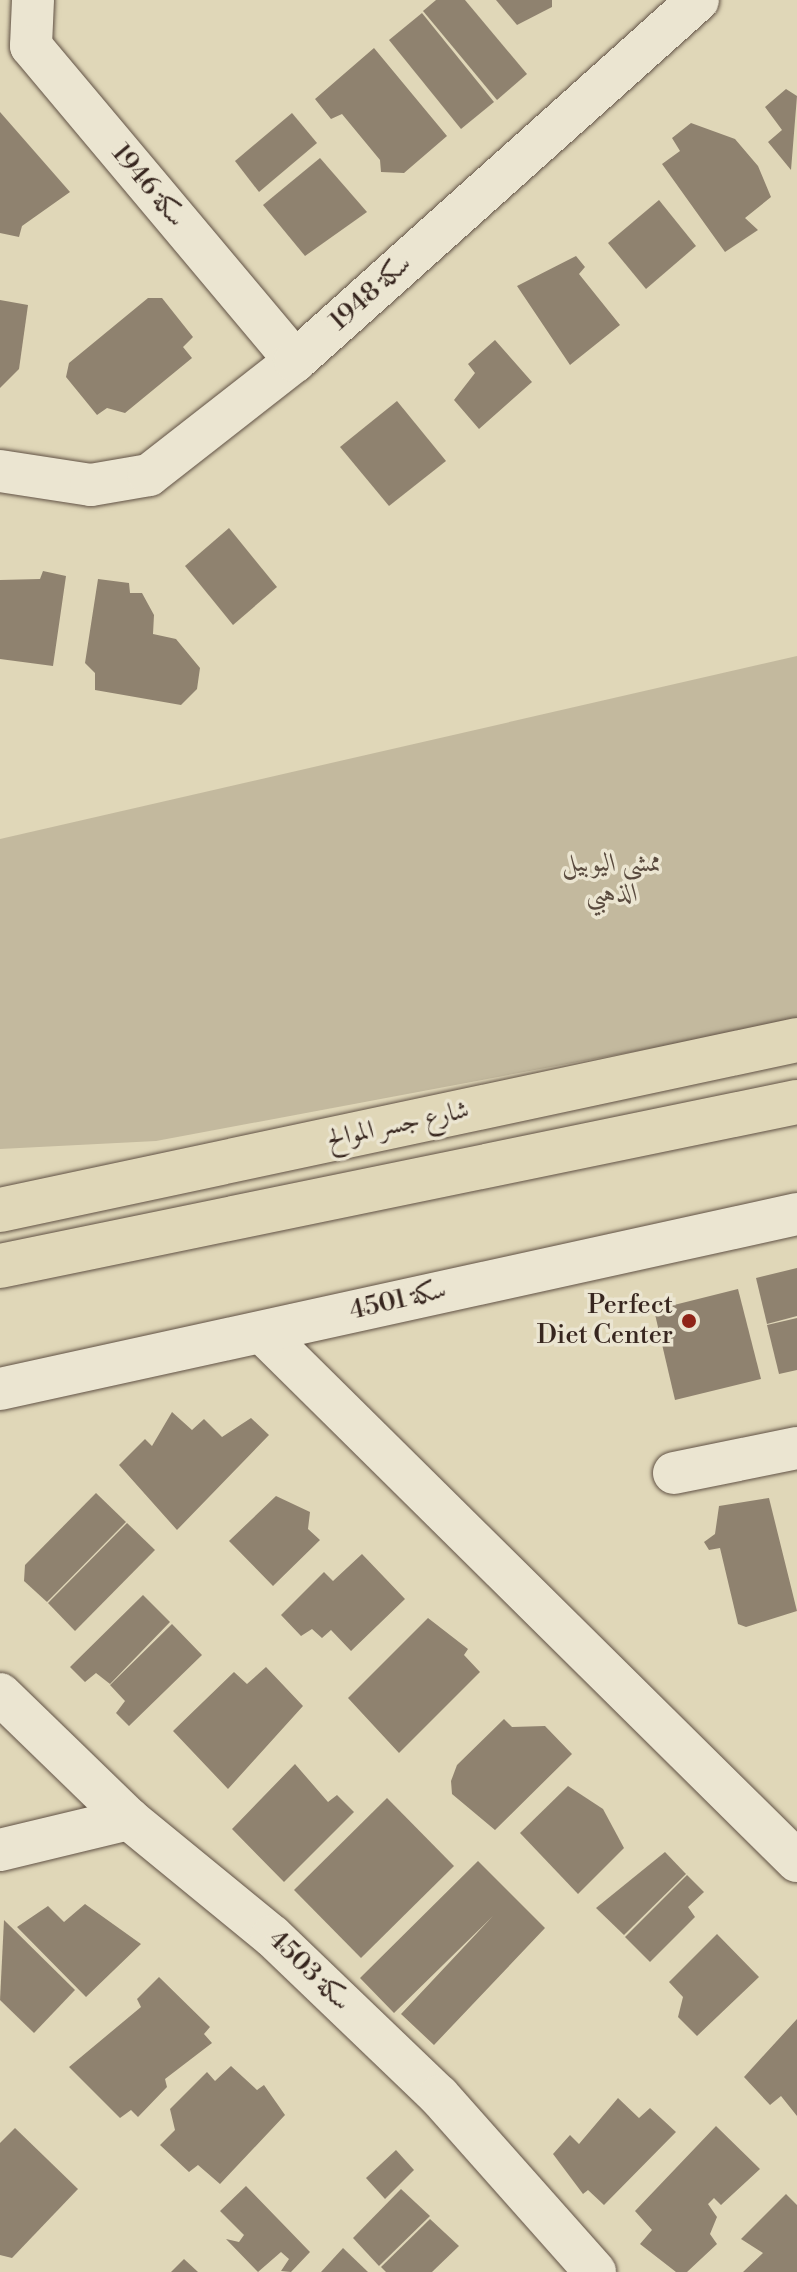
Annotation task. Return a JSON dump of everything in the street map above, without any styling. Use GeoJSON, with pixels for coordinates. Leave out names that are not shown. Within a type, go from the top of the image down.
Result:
{"type":"FeatureCollection","features":[{"type":"Feature","properties":{"kind":"main road","name":"شارع جسر الموالح"},"geometry":{"type":"LineString","coordinates":[[0,1210],[797,1040]]}},
{"type":"Feature","properties":{"kind":"main road","name":"شارع جسر الموالح"},"geometry":{"type":"LineString","coordinates":[[0,1266],[797,1102]]}},
{"type":"Feature","properties":{"kind":"street","name":"سكة 1946"},"geometry":{"type":"LineString","coordinates":[[33,0],[31,46],[295,361]]}},
{"type":"Feature","properties":{"kind":"street","name":"سكة 1948"},"geometry":{"type":"LineString","coordinates":[[0,471],[91,485],[149,475],[295,361],[698,0]]}},
{"type":"Feature","properties":{"kind":"street","name":"سكة 4501"},"geometry":{"type":"LineString","coordinates":[[0,1389],[797,1214]]}},
{"type":"Feature","properties":{"kind":"street"},"geometry":{"type":"LineString","coordinates":[[263,1333],[797,1861]]}},
{"type":"Feature","properties":{"kind":"street"},"geometry":{"type":"LineString","coordinates":[[674,1473],[797,1448]]}},
{"type":"Feature","properties":{"kind":"street","name":"سكة 4503"},"geometry":{"type":"LineString","coordinates":[[0,1694],[129,1819],[272,1936],[439,2096],[595,2272]]}},
{"type":"Feature","properties":{"kind":"street"},"geometry":{"type":"LineString","coordinates":[[0,1850],[129,1819]]}},
{"type":"Feature","properties":{"kind":"green space","name":"ممشى اليوبيل الذهبي"},"geometry":{"type":"Polygon","coordinates":[[[797,656],[797,1021],[156,1141],[0,1149],[0,839],[797,656]]]}},
{"type":"Feature","properties":{"kind":"building"},"geometry":{"type":"Polygon","coordinates":[[[436,0],[465,0],[527,74],[497,100],[423,11],[436,0]]]}},
{"type":"Feature","properties":{"kind":"building"},"geometry":{"type":"Polygon","coordinates":[[[496,0],[552,0],[552,7],[517,25],[496,0]]]}},
{"type":"Feature","properties":{"kind":"building"},"geometry":{"type":"Polygon","coordinates":[[[422,13],[494,102],[461,129],[389,40],[422,13]]]}},
{"type":"Feature","properties":{"kind":"building"},"geometry":{"type":"Polygon","coordinates":[[[374,48],[447,136],[404,173],[381,172],[380,160],[342,114],[331,119],[315,99],[374,48]]]}},
{"type":"Feature","properties":{"kind":"building"},"geometry":{"type":"Polygon","coordinates":[[[786,89],[797,96],[791,170],[768,142],[782,130],[765,107],[786,89]]]}},
{"type":"Feature","properties":{"kind":"building"},"geometry":{"type":"Polygon","coordinates":[[[0,112],[70,192],[22,226],[19,237],[0,233],[0,112]]]}},
{"type":"Feature","properties":{"kind":"building"},"geometry":{"type":"Polygon","coordinates":[[[292,113],[317,143],[259,192],[235,161],[292,113]]]}},
{"type":"Feature","properties":{"kind":"building"},"geometry":{"type":"Polygon","coordinates":[[[691,123],[735,139],[758,166],[771,197],[745,218],[758,230],[725,252],[662,164],[680,151],[672,138],[691,123]]]}},
{"type":"Feature","properties":{"kind":"building"},"geometry":{"type":"Polygon","coordinates":[[[320,158],[367,212],[305,256],[263,205],[320,158]]]}},
{"type":"Feature","properties":{"kind":"building"},"geometry":{"type":"Polygon","coordinates":[[[659,200],[696,246],[646,289],[608,243],[659,200]]]}},
{"type":"Feature","properties":{"kind":"building"},"geometry":{"type":"Polygon","coordinates":[[[576,256],[585,267],[579,274],[620,325],[570,365],[517,286],[576,256]]]}},
{"type":"Feature","properties":{"kind":"building"},"geometry":{"type":"Polygon","coordinates":[[[148,298],[162,298],[193,337],[183,347],[192,358],[125,413],[107,408],[97,415],[66,377],[69,363],[148,298]]]}},
{"type":"Feature","properties":{"kind":"building"},"geometry":{"type":"Polygon","coordinates":[[[0,300],[28,305],[19,369],[0,388],[0,300]]]}},
{"type":"Feature","properties":{"kind":"building"},"geometry":{"type":"Polygon","coordinates":[[[495,340],[532,382],[479,429],[454,400],[475,373],[468,364],[495,340]]]}},
{"type":"Feature","properties":{"kind":"building"},"geometry":{"type":"Polygon","coordinates":[[[397,401],[446,461],[389,506],[340,447],[397,401]]]}},
{"type":"Feature","properties":{"kind":"building"},"geometry":{"type":"Polygon","coordinates":[[[229,528],[277,587],[233,625],[185,566],[229,528]]]}},
{"type":"Feature","properties":{"kind":"building"},"geometry":{"type":"Polygon","coordinates":[[[43,571],[66,576],[53,666],[0,659],[0,580],[40,579],[43,571]]]}},
{"type":"Feature","properties":{"kind":"building"},"geometry":{"type":"Polygon","coordinates":[[[98,579],[129,583],[130,593],[142,593],[154,615],[153,634],[176,639],[200,668],[197,689],[181,705],[95,690],[95,673],[85,663],[98,579]]]}},
{"type":"Feature","properties":{"kind":"building"},"geometry":{"type":"Polygon","coordinates":[[[797,1268],[797,1316],[767,1324],[756,1278],[797,1268]]]}},
{"type":"Feature","properties":{"kind":"building"},"geometry":{"type":"Polygon","coordinates":[[[738,1289],[761,1379],[675,1400],[654,1310],[738,1289]]]}},
{"type":"Feature","properties":{"kind":"building"},"geometry":{"type":"Polygon","coordinates":[[[797,1318],[797,1370],[779,1374],[767,1325],[797,1318]]]}},
{"type":"Feature","properties":{"kind":"building"},"geometry":{"type":"Polygon","coordinates":[[[172,1412],[192,1430],[204,1419],[222,1437],[251,1418],[269,1435],[177,1530],[119,1465],[145,1439],[152,1446],[172,1412]]]}},
{"type":"Feature","properties":{"kind":"building"},"geometry":{"type":"Polygon","coordinates":[[[96,1493],[126,1522],[47,1602],[24,1581],[25,1565],[96,1493]]]}},
{"type":"Feature","properties":{"kind":"building"},"geometry":{"type":"Polygon","coordinates":[[[276,1496],[310,1512],[308,1529],[320,1540],[273,1586],[229,1541],[276,1496]]]}},
{"type":"Feature","properties":{"kind":"building"},"geometry":{"type":"Polygon","coordinates":[[[769,1498],[797,1611],[746,1627],[738,1624],[720,1548],[709,1550],[704,1542],[715,1534],[719,1506],[769,1498]]]}},
{"type":"Feature","properties":{"kind":"building"},"geometry":{"type":"Polygon","coordinates":[[[127,1523],[155,1550],[75,1631],[48,1603],[127,1523]]]}},
{"type":"Feature","properties":{"kind":"building"},"geometry":{"type":"Polygon","coordinates":[[[362,1554],[405,1599],[351,1651],[331,1630],[322,1638],[312,1629],[301,1636],[281,1615],[324,1572],[333,1581],[362,1554]]]}},
{"type":"Feature","properties":{"kind":"building"},"geometry":{"type":"Polygon","coordinates":[[[143,1595],[170,1622],[110,1684],[96,1673],[85,1682],[70,1667],[143,1595]]]}},
{"type":"Feature","properties":{"kind":"building"},"geometry":{"type":"Polygon","coordinates":[[[428,1618],[468,1649],[464,1655],[480,1672],[399,1753],[348,1698],[428,1618]]]}},
{"type":"Feature","properties":{"kind":"building"},"geometry":{"type":"Polygon","coordinates":[[[172,1624],[202,1655],[129,1726],[116,1713],[125,1701],[110,1685],[172,1624]]]}},
{"type":"Feature","properties":{"kind":"building"},"geometry":{"type":"Polygon","coordinates":[[[266,1667],[303,1706],[228,1789],[173,1731],[234,1672],[247,1684],[266,1667]]]}},
{"type":"Feature","properties":{"kind":"building"},"geometry":{"type":"Polygon","coordinates":[[[504,1719],[512,1727],[545,1726],[572,1754],[495,1830],[452,1794],[451,1781],[457,1765],[504,1719]]]}},
{"type":"Feature","properties":{"kind":"building"},"geometry":{"type":"Polygon","coordinates":[[[295,1764],[328,1802],[337,1795],[354,1812],[284,1882],[232,1829],[295,1764]]]}},
{"type":"Feature","properties":{"kind":"building"},"geometry":{"type":"Polygon","coordinates":[[[568,1786],[603,1809],[624,1848],[578,1894],[520,1833],[568,1786]]]}},
{"type":"Feature","properties":{"kind":"building"},"geometry":{"type":"Polygon","coordinates":[[[387,1798],[454,1866],[361,1958],[294,1890],[387,1798]]]}},
{"type":"Feature","properties":{"kind":"building"},"geometry":{"type":"Polygon","coordinates":[[[665,1852],[686,1874],[624,1935],[596,1908],[665,1852]]]}},
{"type":"Feature","properties":{"kind":"building"},"geometry":{"type":"Polygon","coordinates":[[[478,1861],[545,1928],[434,2045],[401,2014],[493,1916],[394,2013],[360,1978],[478,1861]]]}},
{"type":"Feature","properties":{"kind":"building"},"geometry":{"type":"Polygon","coordinates":[[[687,1875],[704,1892],[688,1907],[695,1917],[650,1962],[625,1937],[687,1875]]]}},
{"type":"Feature","properties":{"kind":"building"},"geometry":{"type":"Polygon","coordinates":[[[85,1904],[141,1944],[86,1997],[17,1927],[48,1906],[64,1922],[85,1904]]]}},
{"type":"Feature","properties":{"kind":"building"},"geometry":{"type":"Polygon","coordinates":[[[4,1920],[75,1990],[34,2033],[0,2000],[4,1920]]]}},
{"type":"Feature","properties":{"kind":"building"},"geometry":{"type":"Polygon","coordinates":[[[717,1934],[759,1977],[697,2036],[678,2017],[683,1997],[669,1982],[717,1934]]]}},
{"type":"Feature","properties":{"kind":"building"},"geometry":{"type":"Polygon","coordinates":[[[159,1977],[210,2027],[204,2034],[212,2043],[165,2079],[167,2087],[138,2117],[131,2110],[120,2118],[69,2067],[141,2007],[137,1999],[159,1977]]]}},
{"type":"Feature","properties":{"kind":"building"},"geometry":{"type":"Polygon","coordinates":[[[797,2019],[797,2116],[781,2096],[770,2105],[744,2077],[797,2019]]]}},
{"type":"Feature","properties":{"kind":"building"},"geometry":{"type":"Polygon","coordinates":[[[231,2066],[257,2090],[264,2085],[285,2115],[220,2184],[198,2165],[189,2172],[160,2145],[175,2130],[170,2109],[207,2072],[215,2081],[231,2066]]]}},
{"type":"Feature","properties":{"kind":"building"},"geometry":{"type":"Polygon","coordinates":[[[618,2098],[639,2118],[650,2108],[676,2132],[604,2205],[588,2190],[583,2194],[553,2154],[570,2135],[579,2144],[618,2098]]]}},
{"type":"Feature","properties":{"kind":"building"},"geometry":{"type":"Polygon","coordinates":[[[716,2126],[760,2169],[721,2205],[714,2198],[708,2204],[717,2217],[710,2234],[717,2244],[687,2272],[676,2272],[640,2244],[652,2230],[635,2211],[716,2126]]]}},
{"type":"Feature","properties":{"kind":"building"},"geometry":{"type":"Polygon","coordinates":[[[15,2128],[78,2189],[12,2258],[0,2255],[0,2143],[15,2128]]]}},
{"type":"Feature","properties":{"kind":"building"},"geometry":{"type":"Polygon","coordinates":[[[396,2150],[414,2170],[385,2199],[366,2178],[396,2150]]]}},
{"type":"Feature","properties":{"kind":"building"},"geometry":{"type":"Polygon","coordinates":[[[246,2186],[310,2252],[291,2272],[281,2271],[289,2259],[281,2252],[258,2272],[226,2239],[239,2242],[244,2235],[220,2211],[246,2186]]]}},
{"type":"Feature","properties":{"kind":"building"},"geometry":{"type":"Polygon","coordinates":[[[401,2189],[430,2216],[379,2266],[353,2238],[401,2189]]]}},
{"type":"Feature","properties":{"kind":"building"},"geometry":{"type":"Polygon","coordinates":[[[786,2194],[797,2205],[797,2272],[743,2272],[763,2253],[741,2239],[786,2194]]]}},
{"type":"Feature","properties":{"kind":"building"},"geometry":{"type":"Polygon","coordinates":[[[430,2219],[459,2246],[432,2272],[386,2272],[381,2267],[430,2219]]]}},
{"type":"Feature","properties":{"kind":"building"},"geometry":{"type":"Polygon","coordinates":[[[343,2248],[368,2272],[321,2272],[343,2248]]]}},
{"type":"Feature","properties":{"kind":"building"},"geometry":{"type":"Polygon","coordinates":[[[184,2259],[198,2272],[171,2272],[184,2259]]]}},
{"type":"Feature","properties":{"kind":"place","name":"Perfect Diet Center"},"geometry":{"type":"Point","coordinates":[689,1321]}}]}
